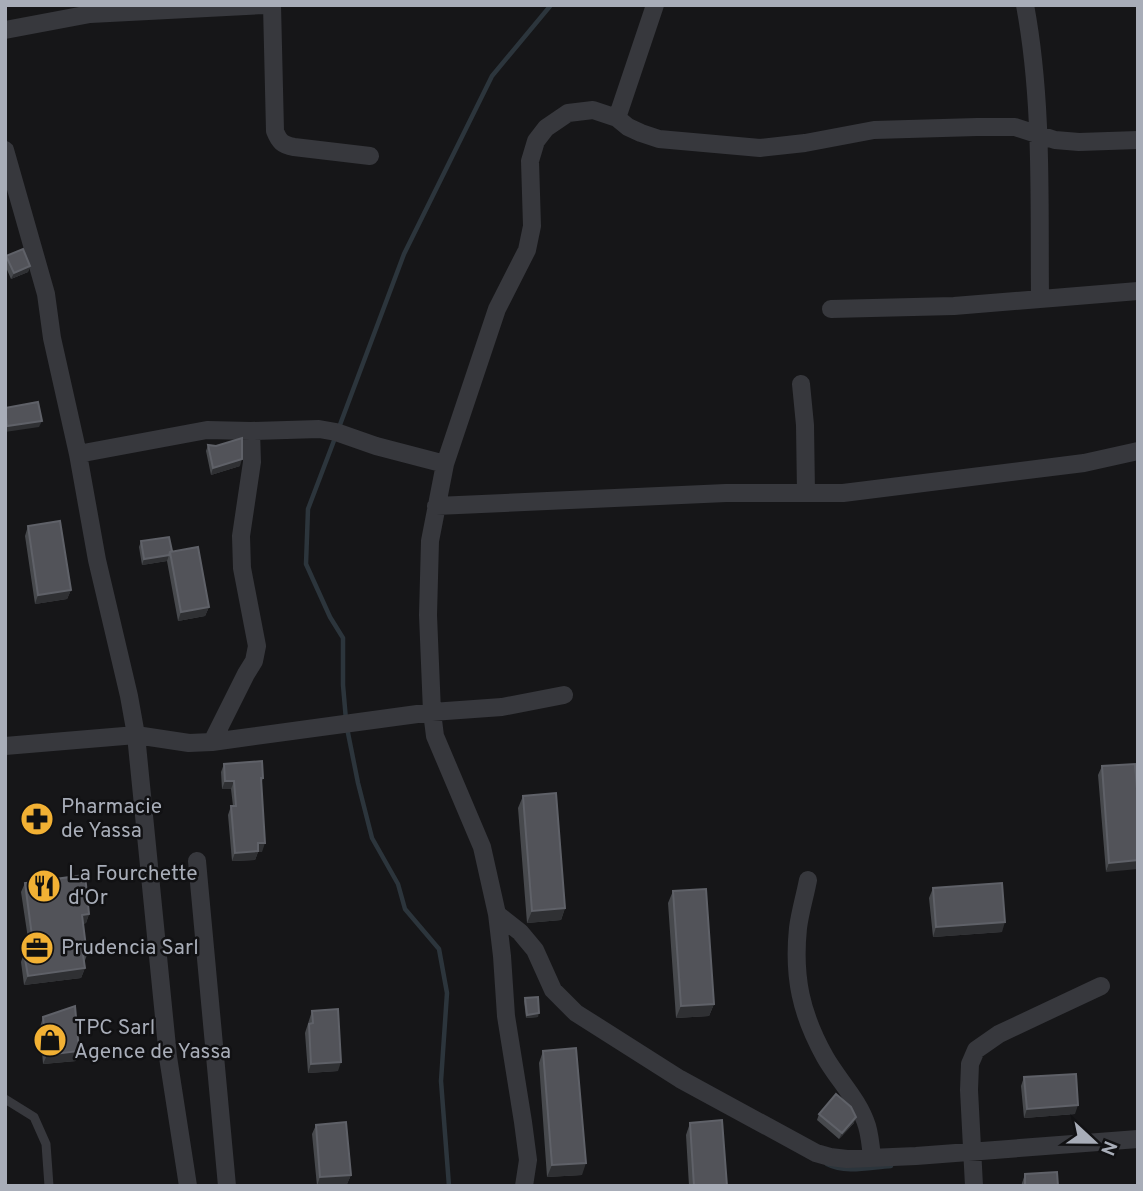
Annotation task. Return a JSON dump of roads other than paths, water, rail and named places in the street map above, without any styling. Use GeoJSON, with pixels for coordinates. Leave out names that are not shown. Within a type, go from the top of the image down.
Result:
{"type":"FeatureCollection","features":[{"type":"Feature","properties":{"kind":"street"},"geometry":{"type":"LineString","coordinates":[[5,30],[90,13],[263,5]]}},
{"type":"Feature","properties":{"kind":"street"},"geometry":{"type":"LineString","coordinates":[[272,5],[275,131],[280,141],[293,148],[370,156]]}},
{"type":"Feature","properties":{"kind":"street"},"geometry":{"type":"LineString","coordinates":[[617,118],[655,5]]}},
{"type":"Feature","properties":{"kind":"street"},"geometry":{"type":"LineString","coordinates":[[1025,5],[1031,40],[1038,134],[1041,298]]}},
{"type":"Feature","properties":{"kind":"street"},"geometry":{"type":"LineString","coordinates":[[524,1186],[528,1160],[506,1016],[497,914],[482,847],[435,736],[428,615],[430,541],[445,464],[497,309],[527,250],[532,226],[530,161],[536,141],[545,128],[568,113],[593,110],[617,118],[628,127],[659,139],[760,148],[874,130],[1015,127],[1055,139],[1079,142],[1138,140]]}},
{"type":"Feature","properties":{"kind":"street"},"geometry":{"type":"LineString","coordinates":[[5,150],[46,294],[52,338],[78,454],[97,560],[136,735],[168,1058],[188,1186]]}},
{"type":"Feature","properties":{"kind":"street"},"geometry":{"type":"LineString","coordinates":[[831,309],[954,306],[1138,292]]}},
{"type":"Feature","properties":{"kind":"street"},"geometry":{"type":"LineString","coordinates":[[802,384],[806,493]]}},
{"type":"Feature","properties":{"kind":"street"},"geometry":{"type":"LineString","coordinates":[[78,454],[207,430],[319,429],[445,464]]}},
{"type":"Feature","properties":{"kind":"street"},"geometry":{"type":"LineString","coordinates":[[212,742],[254,661],[257,646],[242,568],[241,536],[252,462],[251,431]]}},
{"type":"Feature","properties":{"kind":"street"},"geometry":{"type":"LineString","coordinates":[[436,506],[726,493],[843,493],[1084,463],[1138,451]]}},
{"type":"Feature","properties":{"kind":"street"},"geometry":{"type":"LineString","coordinates":[[5,746],[136,735],[189,743],[212,742],[432,712],[502,707],[564,695]]}},
{"type":"Feature","properties":{"kind":"street"},"geometry":{"type":"LineString","coordinates":[[197,861],[227,1186]]}},
{"type":"Feature","properties":{"kind":"street"},"geometry":{"type":"LineString","coordinates":[[808,880],[798,927],[799,990],[806,1018],[825,1058],[856,1102],[867,1125],[872,1158]]}},
{"type":"Feature","properties":{"kind":"street"},"geometry":{"type":"LineString","coordinates":[[497,914],[520,932],[536,950],[553,990],[576,1013],[680,1079],[816,1153],[847,1159],[872,1158],[1138,1139]]}},
{"type":"Feature","properties":{"kind":"street"},"geometry":{"type":"LineString","coordinates":[[974,1186],[969,1090],[970,1063],[976,1050],[999,1034],[1101,986]]}},
{"type":"Feature","properties":{"kind":"lane"},"geometry":{"type":"LineString","coordinates":[[5,1099],[34,1116],[46,1144],[49,1186]]}},
{"type":"Feature","properties":{"kind":"waterway"},"geometry":{"type":"LineString","coordinates":[[338,430],[404,254],[492,76],[551,5]]}},
{"type":"Feature","properties":{"kind":"waterway"},"geometry":{"type":"LineString","coordinates":[[335,438],[308,509],[306,564],[330,617],[343,638],[346,720]]}},
{"type":"Feature","properties":{"kind":"waterway"},"geometry":{"type":"LineString","coordinates":[[347,728],[372,838],[398,884],[405,909],[439,949],[447,993],[441,1081],[449,1186]]}},
{"type":"Feature","properties":{"kind":"waterway"},"geometry":{"type":"LineString","coordinates":[[827,1164],[842,1169],[891,1166]]}},
{"type":"Feature","properties":{"kind":"place","name":"Pharmacie de Yassa"},"geometry":{"type":"Point","coordinates":[37,819]}},
{"type":"Feature","properties":{"kind":"place","name":"La Fourchette d'Or"},"geometry":{"type":"Point","coordinates":[44,886]}},
{"type":"Feature","properties":{"kind":"place","name":"Prudencia Sarl"},"geometry":{"type":"Point","coordinates":[37,948]}},
{"type":"Feature","properties":{"kind":"place","name":"TPC Sarl Agence de Yassa"},"geometry":{"type":"Point","coordinates":[50,1040]}}]}
